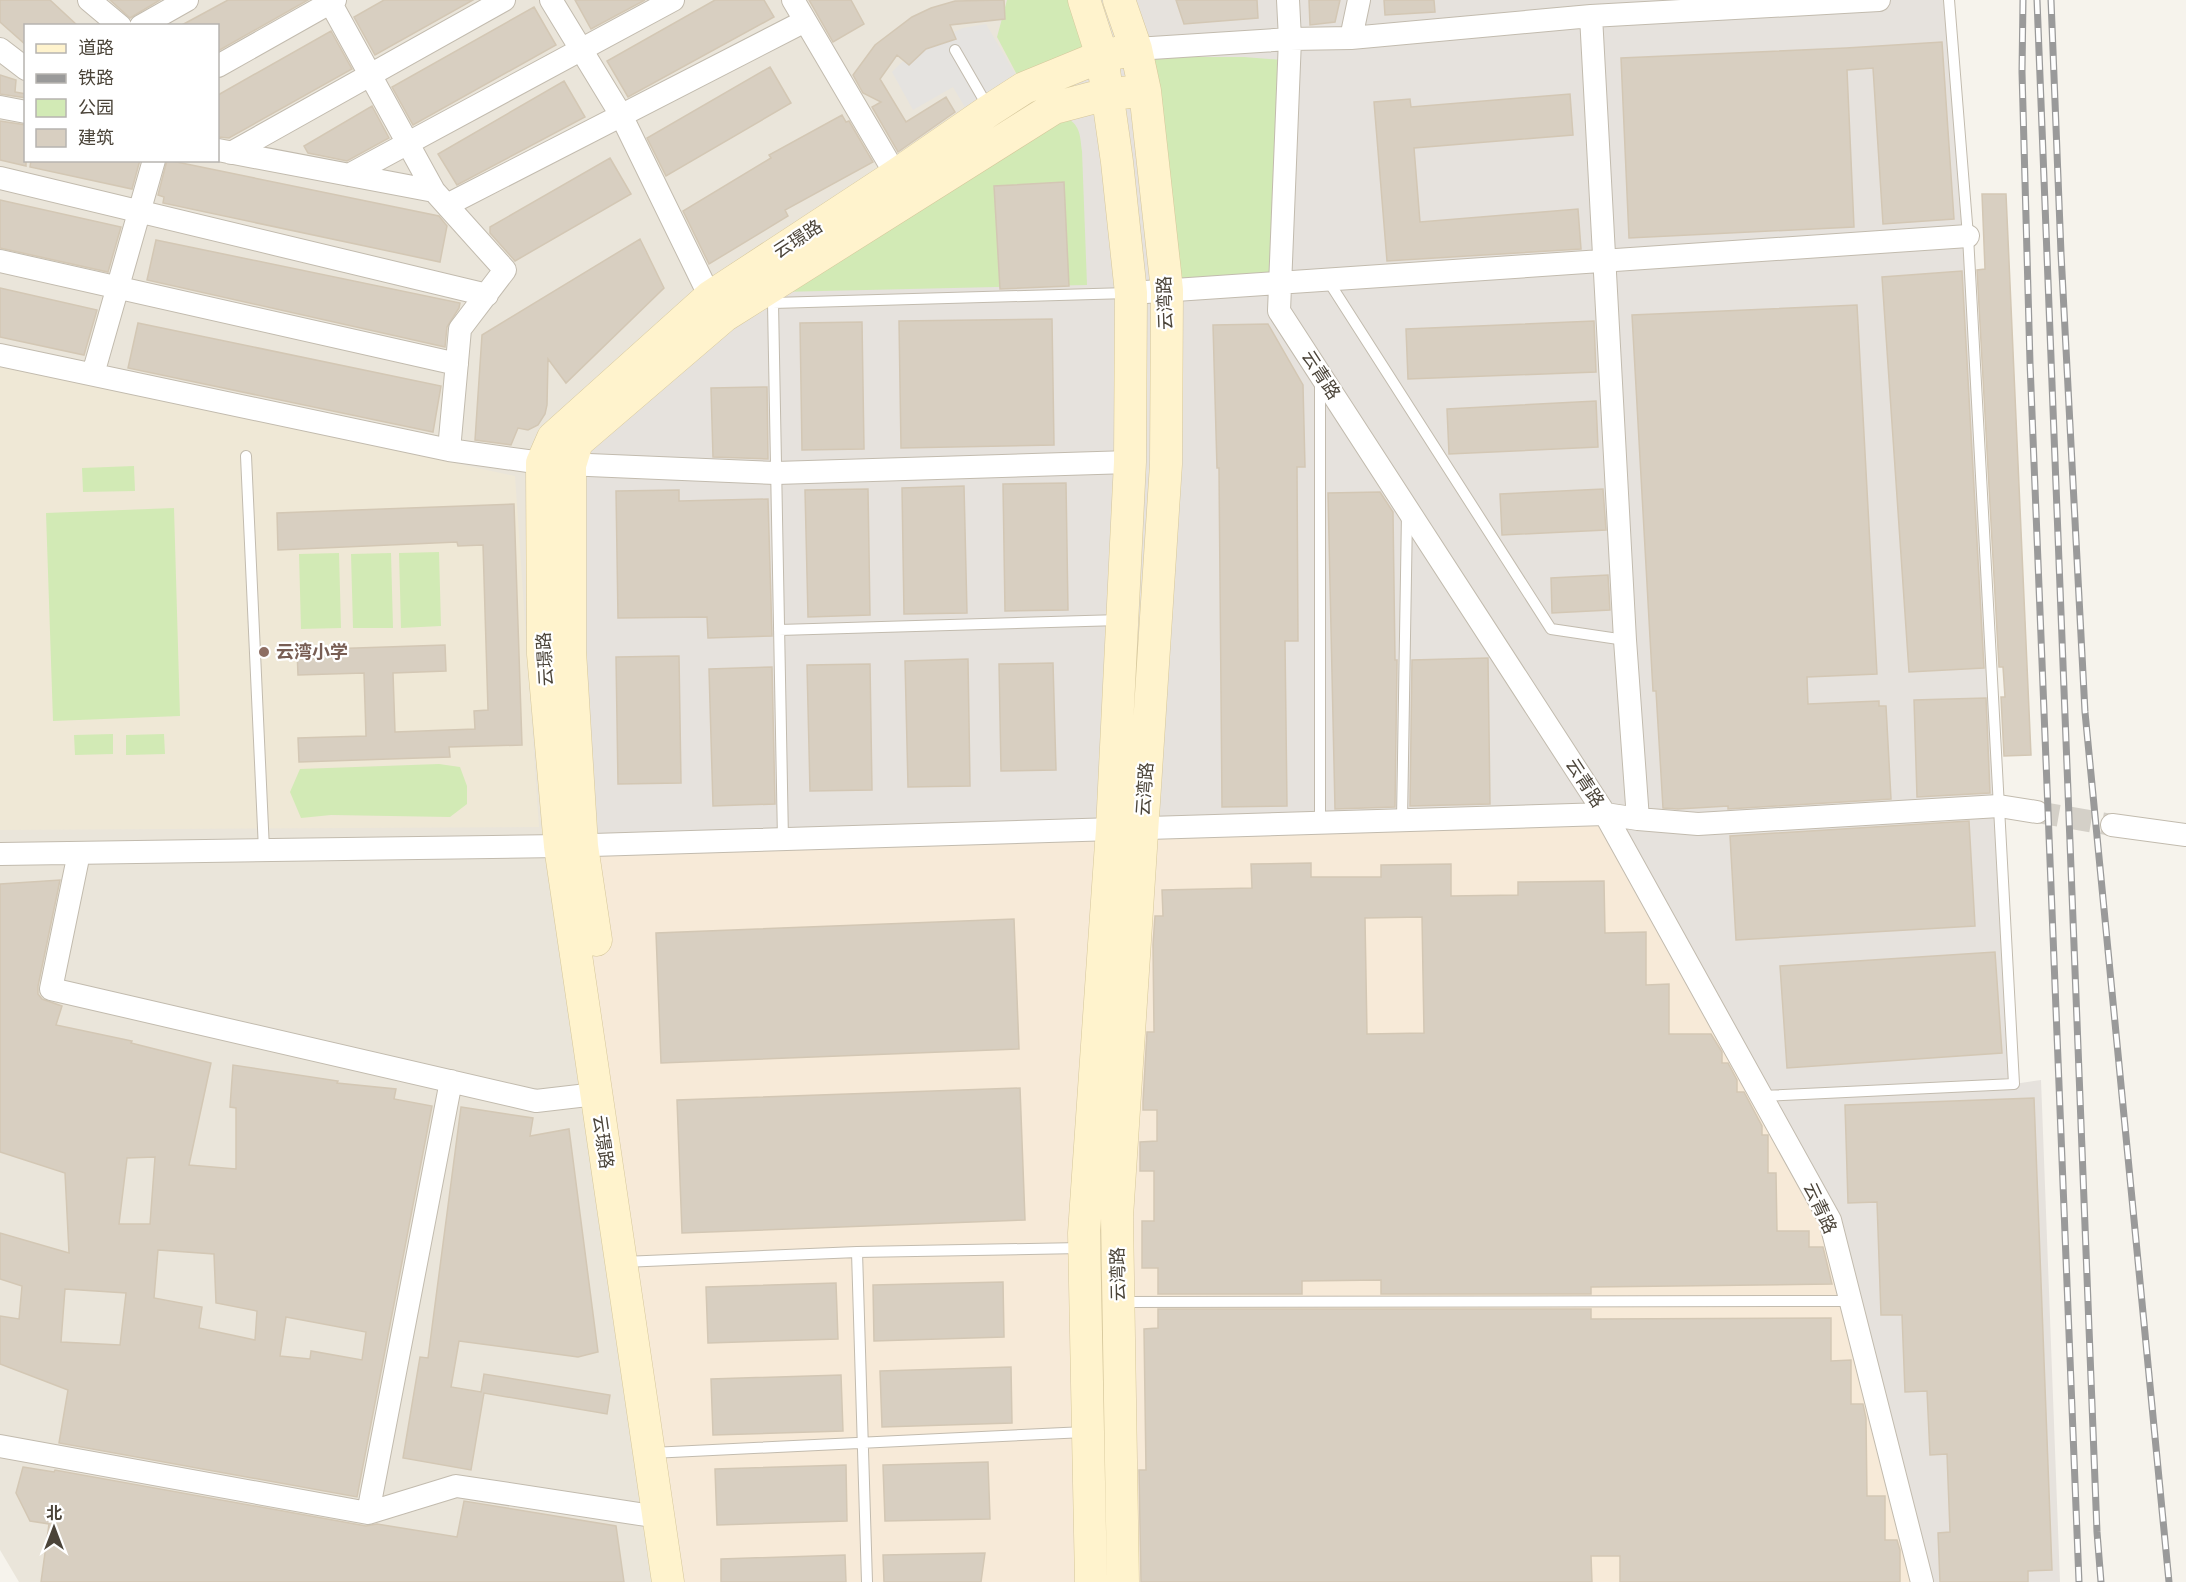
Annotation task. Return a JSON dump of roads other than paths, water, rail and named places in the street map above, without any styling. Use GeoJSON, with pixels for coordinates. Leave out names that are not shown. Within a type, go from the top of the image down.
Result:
{"type":"FeatureCollection","features":[{"type":"Feature","properties":{"kind":"street"},"geometry":{"type":"LineString","coordinates":[[89,0],[118,24]]}},
{"type":"Feature","properties":{"kind":"street"},"geometry":{"type":"LineString","coordinates":[[145,24],[187,0]]}},
{"type":"Feature","properties":{"kind":"street"},"geometry":{"type":"LineString","coordinates":[[224,152],[370,75],[504,0]]}},
{"type":"Feature","properties":{"kind":"street"},"geometry":{"type":"LineString","coordinates":[[551,0],[621,115],[710,297]]}},
{"type":"Feature","properties":{"kind":"street"},"geometry":{"type":"LineString","coordinates":[[349,175],[673,0]]}},
{"type":"Feature","properties":{"kind":"street"},"geometry":{"type":"LineString","coordinates":[[793,0],[896,175]]}},
{"type":"Feature","properties":{"kind":"street"},"geometry":{"type":"LineString","coordinates":[[1058,74],[1074,52],[1083,0]]}},
{"type":"Feature","properties":{"kind":"street","name":"云湾路"},"geometry":{"type":"LineString","coordinates":[[1083,0],[1101,56],[1115,151],[1131,293],[1130,462],[1112,829],[1084,1248],[1091,1582]]}},
{"type":"Feature","properties":{"kind":"street","name":"云湾路"},"geometry":{"type":"LineString","coordinates":[[1119,0],[1136,49],[1145,91],[1167,290],[1166,464],[1117,1217],[1123,1582]]}},
{"type":"Feature","properties":{"kind":"street","name":"云青路"},"geometry":{"type":"LineString","coordinates":[[1288,0],[1290,39],[1279,311],[1605,814],[1830,1220],[1922,1582]]}},
{"type":"Feature","properties":{"kind":"street"},"geometry":{"type":"LineString","coordinates":[[1351,38],[1359,0]]}},
{"type":"Feature","properties":{"kind":"street"},"geometry":{"type":"LineString","coordinates":[[1136,49],[1290,39],[1351,38],[1591,16],[1879,0]]}},
{"type":"Feature","properties":{"kind":"street"},"geometry":{"type":"LineString","coordinates":[[219,65],[332,1],[370,75],[441,198],[505,270],[460,329],[449,450]]}},
{"type":"Feature","properties":{"kind":"street"},"geometry":{"type":"LineString","coordinates":[[1591,16],[1625,640],[1638,819]]}},
{"type":"Feature","properties":{"kind":"street"},"geometry":{"type":"LineString","coordinates":[[224,152],[349,175],[441,198],[621,115],[805,21]]}},
{"type":"Feature","properties":{"kind":"street"},"geometry":{"type":"LineString","coordinates":[[0,49],[24,67]]}},
{"type":"Feature","properties":{"kind":"street","name":"云璟路"},"geometry":{"type":"LineString","coordinates":[[688,1582],[659,1453],[543,654],[556,464],[553,438],[710,297],[896,175],[990,110],[1024,88],[1101,56],[1136,49]]}},
{"type":"Feature","properties":{"kind":"street","name":"云璟路"},"geometry":{"type":"LineString","coordinates":[[556,464],[577,442],[724,316],[1054,108],[1107,93],[1145,91]]}},
{"type":"Feature","properties":{"kind":"street"},"geometry":{"type":"LineString","coordinates":[[1065,105],[1087,110],[1100,123],[1115,151]]}},
{"type":"Feature","properties":{"kind":"street"},"geometry":{"type":"LineString","coordinates":[[0,107],[24,112]]}},
{"type":"Feature","properties":{"kind":"street"},"geometry":{"type":"LineString","coordinates":[[93,374],[153,162]]}},
{"type":"Feature","properties":{"kind":"street"},"geometry":{"type":"LineString","coordinates":[[0,178],[487,295]]}},
{"type":"Feature","properties":{"kind":"street"},"geometry":{"type":"LineString","coordinates":[[1131,293],[1968,236]]}},
{"type":"Feature","properties":{"kind":"street"},"geometry":{"type":"LineString","coordinates":[[0,261],[457,364]]}},
{"type":"Feature","properties":{"kind":"street"},"geometry":{"type":"LineString","coordinates":[[0,355],[449,450],[556,464],[776,473],[1130,462]]}},
{"type":"Feature","properties":{"kind":"street"},"geometry":{"type":"LineString","coordinates":[[0,854],[783,841],[1605,814],[1698,824],[1999,806],[2037,812]]}},
{"type":"Feature","properties":{"kind":"street"},"geometry":{"type":"LineString","coordinates":[[2112,825],[2186,835]]}},
{"type":"Feature","properties":{"kind":"street","name":"云璟路"},"geometry":{"type":"LineString","coordinates":[[571,846],[596,1094],[631,1261]]}},
{"type":"Feature","properties":{"kind":"street"},"geometry":{"type":"LineString","coordinates":[[79,853],[51,989],[536,1101],[596,1094]]}},
{"type":"Feature","properties":{"kind":"street"},"geometry":{"type":"LineString","coordinates":[[368,1514],[451,1081]]}},
{"type":"Feature","properties":{"kind":"street"},"geometry":{"type":"LineString","coordinates":[[0,1446],[368,1514],[456,1486],[659,1517]]}},
{"type":"Feature","properties":{"kind":"street","name":"云璟路"},"geometry":{"type":"LineString","coordinates":[[659,1453],[659,1517],[669,1582]]}},
{"type":"Feature","properties":{"kind":"lane"},"geometry":{"type":"LineString","coordinates":[[1761,1096],[2014,1084],[1968,236],[1948,0]]}},
{"type":"Feature","properties":{"kind":"lane"},"geometry":{"type":"LineString","coordinates":[[955,50],[990,110]]}},
{"type":"Feature","properties":{"kind":"lane"},"geometry":{"type":"LineString","coordinates":[[1327,279],[1551,629],[1625,640]]}},
{"type":"Feature","properties":{"kind":"lane"},"geometry":{"type":"LineString","coordinates":[[783,841],[773,303],[1131,293]]}},
{"type":"Feature","properties":{"kind":"lane"},"geometry":{"type":"LineString","coordinates":[[1320,374],[1320,823]]}},
{"type":"Feature","properties":{"kind":"lane"},"geometry":{"type":"LineString","coordinates":[[246,456],[264,850]]}},
{"type":"Feature","properties":{"kind":"lane"},"geometry":{"type":"LineString","coordinates":[[1402,820],[1407,507]]}},
{"type":"Feature","properties":{"kind":"lane"},"geometry":{"type":"LineString","coordinates":[[779,630],[1121,620]]}},
{"type":"Feature","properties":{"kind":"lane"},"geometry":{"type":"LineString","coordinates":[[631,1261],[856,1252],[1084,1248]]}},
{"type":"Feature","properties":{"kind":"lane"},"geometry":{"type":"LineString","coordinates":[[856,1252],[867,1582]]}},
{"type":"Feature","properties":{"kind":"lane"},"geometry":{"type":"LineString","coordinates":[[1118,1302],[1850,1301]]}},
{"type":"Feature","properties":{"kind":"lane"},"geometry":{"type":"LineString","coordinates":[[659,1453],[1088,1431]]}},
{"type":"Feature","properties":{"kind":"tunnel"},"geometry":{"type":"LineString","coordinates":[[2037,812],[2112,825]]}},
{"type":"Feature","properties":{"kind":"railway"},"geometry":{"type":"LineString","coordinates":[[2023,0],[2022,72],[2030,363],[2079,1582]]}},
{"type":"Feature","properties":{"kind":"railway"},"geometry":{"type":"LineString","coordinates":[[2037,0],[2097,1532],[2101,1582]]}},
{"type":"Feature","properties":{"kind":"railway"},"geometry":{"type":"LineString","coordinates":[[2051,0],[2061,253],[2085,712],[2169,1582]]}},
{"type":"Feature","properties":{"kind":"place","name":"云湾小学"},"geometry":{"type":"Point","coordinates":[264,652]}}]}
